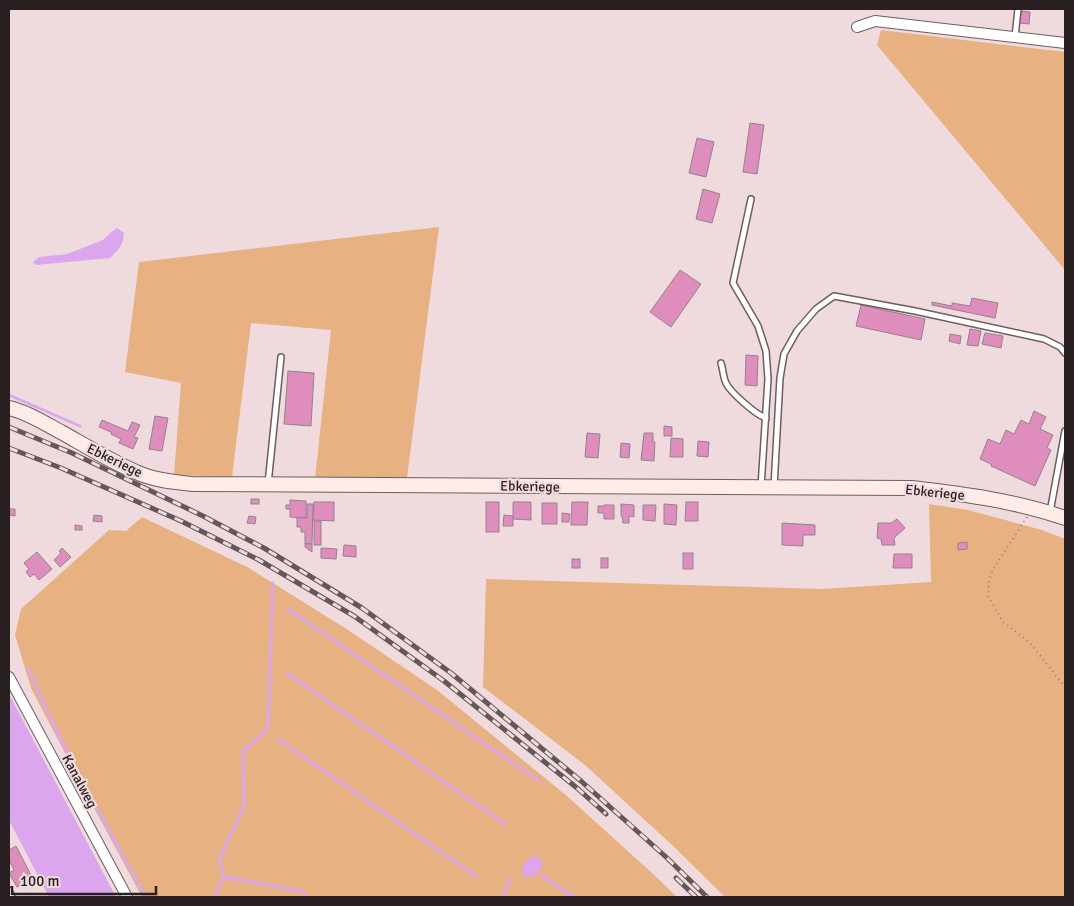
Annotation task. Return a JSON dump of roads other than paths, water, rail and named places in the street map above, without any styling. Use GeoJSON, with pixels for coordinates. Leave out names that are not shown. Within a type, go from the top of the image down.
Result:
{"type":"FeatureCollection","features":[{"type":"Feature","properties":{"kind":"street"},"geometry":{"type":"LineString","coordinates":[[857,27],[875,21],[1065,43]]}},
{"type":"Feature","properties":{"kind":"street","name":"Ebkeriege"},"geometry":{"type":"LineString","coordinates":[[9,408],[40,421],[136,473],[171,482],[192,484],[912,488],[953,492],[1006,502],[1065,518]]}},
{"type":"Feature","properties":{"kind":"street","name":"Kanalweg"},"geometry":{"type":"LineString","coordinates":[[9,677],[127,897]]}},
{"type":"Feature","properties":{"kind":"lane"},"geometry":{"type":"LineString","coordinates":[[1015,37],[1018,9]]}},
{"type":"Feature","properties":{"kind":"lane"},"geometry":{"type":"LineString","coordinates":[[751,200],[733,283],[758,326],[766,351],[768,379],[766,418],[768,488]]}},
{"type":"Feature","properties":{"kind":"lane"},"geometry":{"type":"LineString","coordinates":[[768,488],[784,354],[798,331],[816,309],[834,296],[915,311],[1044,339],[1060,347],[1065,353]]}},
{"type":"Feature","properties":{"kind":"lane"},"geometry":{"type":"LineString","coordinates":[[268,484],[281,357]]}},
{"type":"Feature","properties":{"kind":"lane"},"geometry":{"type":"LineString","coordinates":[[721,362],[726,383],[742,401],[760,416],[766,418]]}},
{"type":"Feature","properties":{"kind":"lane"},"geometry":{"type":"LineString","coordinates":[[1050,513],[1065,431]]}},
{"type":"Feature","properties":{"kind":"lane"},"geometry":{"type":"LineString","coordinates":[[9,890],[12,897]]}},
{"type":"Feature","properties":{"kind":"waterway"},"geometry":{"type":"LineString","coordinates":[[9,395],[80,426]]}},
{"type":"Feature","properties":{"kind":"waterway"},"geometry":{"type":"LineString","coordinates":[[214,897],[224,877],[219,859],[244,807],[243,751],[268,729],[273,583]]}},
{"type":"Feature","properties":{"kind":"waterway"},"geometry":{"type":"LineString","coordinates":[[288,609],[539,781]]}},
{"type":"Feature","properties":{"kind":"waterway"},"geometry":{"type":"LineString","coordinates":[[29,669],[69,757],[146,897]]}},
{"type":"Feature","properties":{"kind":"waterway"},"geometry":{"type":"LineString","coordinates":[[287,673],[505,824]]}},
{"type":"Feature","properties":{"kind":"waterway"},"geometry":{"type":"LineString","coordinates":[[278,739],[477,877]]}},
{"type":"Feature","properties":{"kind":"waterway"},"geometry":{"type":"LineString","coordinates":[[542,876],[574,897]]}},
{"type":"Feature","properties":{"kind":"waterway"},"geometry":{"type":"LineString","coordinates":[[224,877],[302,891],[307,897]]}},
{"type":"Feature","properties":{"kind":"waterway"},"geometry":{"type":"LineString","coordinates":[[502,897],[511,879]]}},
{"type":"Feature","properties":{"kind":"railway"},"geometry":{"type":"LineString","coordinates":[[9,427],[72,453],[203,516],[264,548],[362,608],[451,673],[581,781],[666,857],[707,897]]}},
{"type":"Feature","properties":{"kind":"railway"},"geometry":{"type":"LineString","coordinates":[[9,448],[61,468],[181,521],[259,560],[354,616],[444,681],[577,788],[606,814]]}},
{"type":"Feature","properties":{"kind":"railway"},"geometry":{"type":"LineString","coordinates":[[676,878],[696,897]]}}]}
